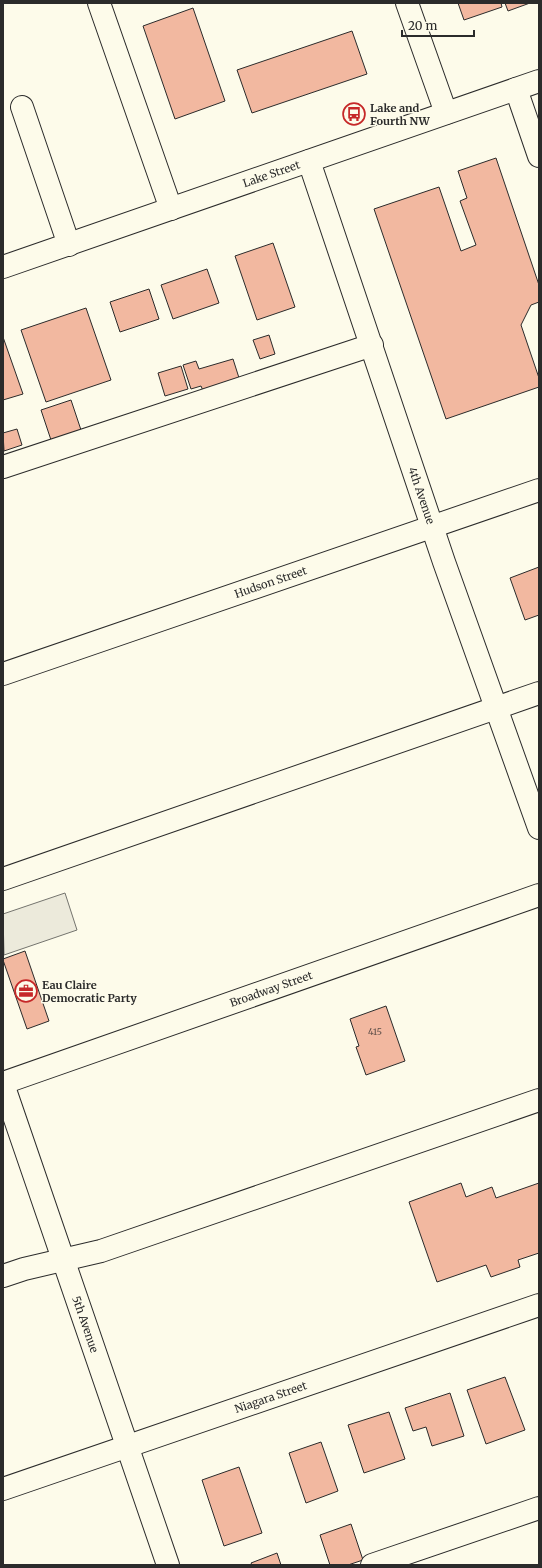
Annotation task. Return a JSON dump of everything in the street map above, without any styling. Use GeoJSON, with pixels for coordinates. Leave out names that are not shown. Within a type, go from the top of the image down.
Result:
{"type":"FeatureCollection","features":[{"type":"Feature","properties":{"kind":"street"},"geometry":{"type":"LineString","coordinates":[[99,3],[171,209]]}},
{"type":"Feature","properties":{"kind":"street"},"geometry":{"type":"LineString","coordinates":[[407,3],[446,113]]}},
{"type":"Feature","properties":{"kind":"street","name":"Lake Street"},"geometry":{"type":"LineString","coordinates":[[3,267],[539,81]]}},
{"type":"Feature","properties":{"kind":"street"},"geometry":{"type":"LineString","coordinates":[[516,89],[539,156]]}},
{"type":"Feature","properties":{"kind":"street"},"geometry":{"type":"LineString","coordinates":[[22,107],[68,245]]}},
{"type":"Feature","properties":{"kind":"street","name":"4th Avenue"},"geometry":{"type":"LineString","coordinates":[[309,161],[372,344],[432,526],[495,708],[539,828]]}},
{"type":"Feature","properties":{"kind":"street"},"geometry":{"type":"LineString","coordinates":[[3,466],[372,344]]}},
{"type":"Feature","properties":{"kind":"street","name":"Hudson Street"},"geometry":{"type":"LineString","coordinates":[[3,674],[539,490]]}},
{"type":"Feature","properties":{"kind":"street"},"geometry":{"type":"LineString","coordinates":[[3,879],[539,693]]}},
{"type":"Feature","properties":{"kind":"street","name":"Broadway Street"},"geometry":{"type":"LineString","coordinates":[[3,1084],[539,895]]}},
{"type":"Feature","properties":{"kind":"street","name":"5th Avenue"},"geometry":{"type":"LineString","coordinates":[[3,1084],[168,1565]]}},
{"type":"Feature","properties":{"kind":"street"},"geometry":{"type":"LineString","coordinates":[[3,1276],[24,1269],[101,1252],[539,1100]]}},
{"type":"Feature","properties":{"kind":"street","name":"Niagara Street"},"geometry":{"type":"LineString","coordinates":[[3,1490],[539,1305]]}},
{"type":"Feature","properties":{"kind":"street"},"geometry":{"type":"LineString","coordinates":[[372,1565],[539,1508]]}},
{"type":"Feature","properties":{"kind":"shaded area"},"geometry":{"type":"Polygon","coordinates":[[[65,893],[77,930],[4,955],[3,914],[65,893]]]}},
{"type":"Feature","properties":{"kind":"building"},"geometry":{"type":"Polygon","coordinates":[[[458,3],[501,3],[502,7],[464,20],[458,3]]]}},
{"type":"Feature","properties":{"kind":"building"},"geometry":{"type":"Polygon","coordinates":[[[505,3],[530,3],[508,11],[505,3]]]}},
{"type":"Feature","properties":{"kind":"building"},"geometry":{"type":"Polygon","coordinates":[[[193,8],[225,101],[175,119],[143,26],[193,8]]]}},
{"type":"Feature","properties":{"kind":"building"},"geometry":{"type":"Polygon","coordinates":[[[352,31],[367,74],[252,113],[237,70],[352,31]]]}},
{"type":"Feature","properties":{"kind":"building"},"geometry":{"type":"Polygon","coordinates":[[[496,158],[539,285],[539,302],[531,305],[521,325],[539,378],[539,387],[446,419],[374,209],[439,187],[461,251],[476,245],[460,201],[467,198],[458,171],[496,158]]]}},
{"type":"Feature","properties":{"kind":"building"},"geometry":{"type":"Polygon","coordinates":[[[273,243],[295,307],[257,320],[235,256],[273,243]]]}},
{"type":"Feature","properties":{"kind":"building"},"geometry":{"type":"Polygon","coordinates":[[[207,269],[219,303],[173,319],[161,285],[207,269]]]}},
{"type":"Feature","properties":{"kind":"building"},"geometry":{"type":"Polygon","coordinates":[[[149,289],[159,319],[120,332],[110,302],[149,289]]]}},
{"type":"Feature","properties":{"kind":"building"},"geometry":{"type":"Polygon","coordinates":[[[86,308],[111,380],[46,402],[21,330],[86,308]]]}},
{"type":"Feature","properties":{"kind":"building"},"geometry":{"type":"Polygon","coordinates":[[[269,335],[275,354],[260,359],[253,340],[269,335]]]}},
{"type":"Feature","properties":{"kind":"building"},"geometry":{"type":"Polygon","coordinates":[[[3,337],[23,394],[3,400],[3,337]]]}},
{"type":"Feature","properties":{"kind":"building"},"geometry":{"type":"Polygon","coordinates":[[[233,359],[240,381],[204,393],[201,386],[191,389],[183,365],[196,361],[199,369],[233,359]]]}},
{"type":"Feature","properties":{"kind":"building"},"geometry":{"type":"Polygon","coordinates":[[[181,366],[188,389],[165,396],[158,373],[181,366]]]}},
{"type":"Feature","properties":{"kind":"building"},"geometry":{"type":"Polygon","coordinates":[[[71,400],[81,430],[51,440],[41,410],[71,400]]]}},
{"type":"Feature","properties":{"kind":"building"},"geometry":{"type":"Polygon","coordinates":[[[17,429],[22,445],[4,451],[3,433],[17,429]]]}},
{"type":"Feature","properties":{"kind":"building"},"geometry":{"type":"Polygon","coordinates":[[[539,567],[539,615],[525,620],[510,578],[539,567]]]}},
{"type":"Feature","properties":{"kind":"building","name":"Eau Claire Democratic Party"},"geometry":{"type":"Polygon","coordinates":[[[25,951],[49,1021],[27,1029],[3,960],[25,951]]]}},
{"type":"Feature","properties":{"kind":"building"},"geometry":{"type":"Polygon","coordinates":[[[386,1006],[405,1061],[366,1075],[356,1047],[359,1046],[350,1019],[386,1006]]]}},
{"type":"Feature","properties":{"kind":"building"},"geometry":{"type":"Polygon","coordinates":[[[461,1183],[466,1197],[492,1187],[496,1198],[539,1183],[539,1253],[518,1260],[520,1267],[491,1277],[486,1265],[437,1282],[409,1202],[461,1183]]]}},
{"type":"Feature","properties":{"kind":"building"},"geometry":{"type":"Polygon","coordinates":[[[505,1377],[525,1430],[486,1444],[467,1390],[505,1377]]]}},
{"type":"Feature","properties":{"kind":"building"},"geometry":{"type":"Polygon","coordinates":[[[450,1393],[464,1436],[432,1446],[426,1427],[413,1431],[405,1408],[450,1393]]]}},
{"type":"Feature","properties":{"kind":"building"},"geometry":{"type":"Polygon","coordinates":[[[389,1412],[405,1459],[364,1473],[348,1425],[389,1412]]]}},
{"type":"Feature","properties":{"kind":"building"},"geometry":{"type":"Polygon","coordinates":[[[321,1442],[338,1491],[306,1503],[289,1453],[321,1442]]]}},
{"type":"Feature","properties":{"kind":"building"},"geometry":{"type":"Polygon","coordinates":[[[239,1467],[262,1533],[224,1546],[202,1480],[239,1467]]]}},
{"type":"Feature","properties":{"kind":"building"},"geometry":{"type":"Polygon","coordinates":[[[351,1524],[363,1560],[348,1565],[330,1565],[320,1535],[351,1524]]]}},
{"type":"Feature","properties":{"kind":"building"},"geometry":{"type":"Polygon","coordinates":[[[277,1553],[281,1565],[252,1565],[251,1563],[277,1553]]]}},
{"type":"Feature","properties":{"kind":"place","name":"Lake and Fourth NW"},"geometry":{"type":"Point","coordinates":[354,114]}},
{"type":"Feature","properties":{"kind":"place","name":"Eau Claire Democratic Party"},"geometry":{"type":"Point","coordinates":[26,991]}}]}
